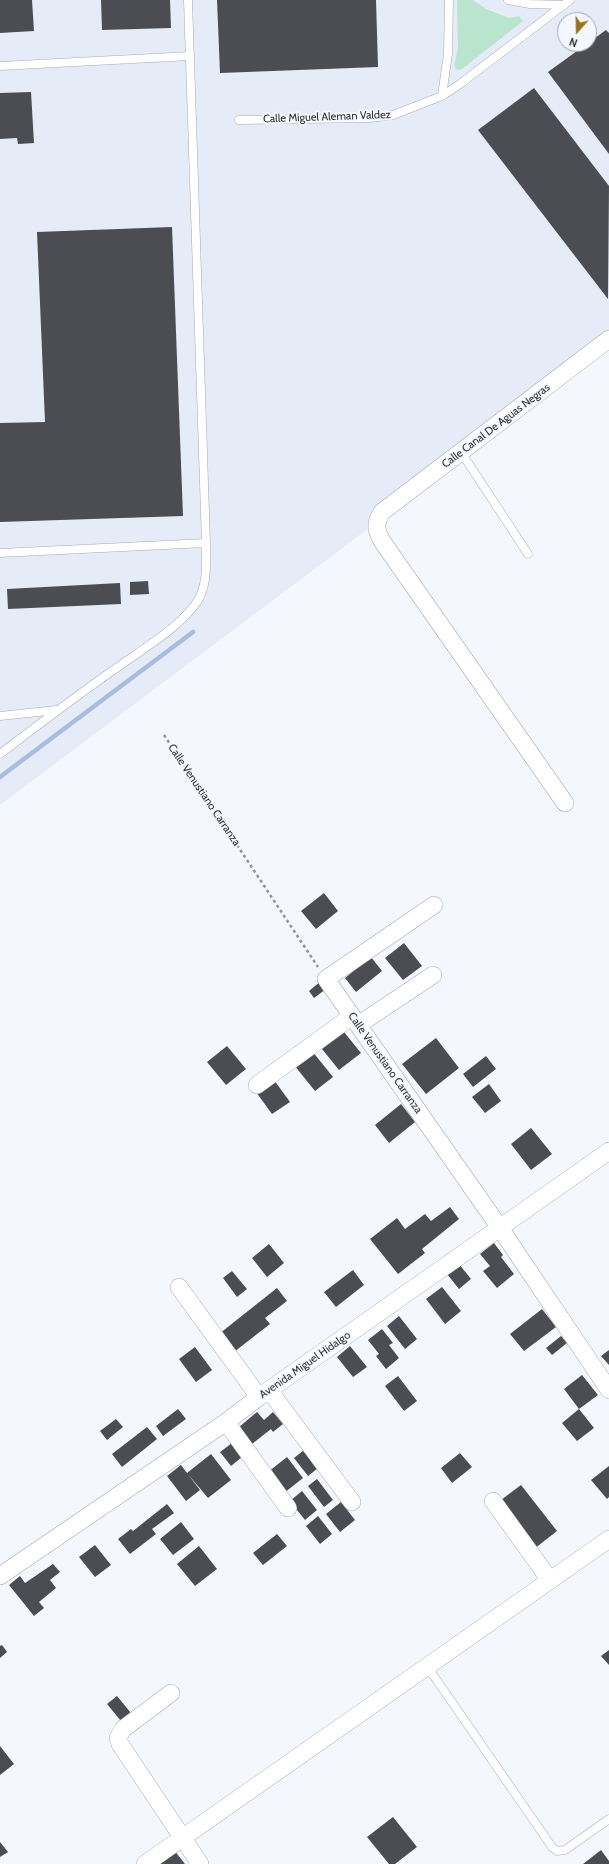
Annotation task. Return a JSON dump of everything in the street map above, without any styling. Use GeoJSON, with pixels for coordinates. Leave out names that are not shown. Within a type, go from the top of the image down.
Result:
{"type":"FeatureCollection","features":[{"type":"Feature","properties":{"kind":"street","name":"Calle Canal De Aguas Negras"},"geometry":{"type":"LineString","coordinates":[[565,803],[377,534],[376,525],[382,512],[609,339]]}},
{"type":"Feature","properties":{"kind":"street"},"geometry":{"type":"LineString","coordinates":[[326,979],[434,905]]}},
{"type":"Feature","properties":{"kind":"street"},"geometry":{"type":"LineString","coordinates":[[257,1085],[355,1021],[433,975]]}},
{"type":"Feature","properties":{"kind":"street","name":"Calle Venustiano Carranza"},"geometry":{"type":"LineString","coordinates":[[326,979],[500,1228],[609,1390]]}},
{"type":"Feature","properties":{"kind":"street","name":"Avenida Miguel Hidalgo"},"geometry":{"type":"LineString","coordinates":[[0,1576],[226,1422],[609,1151]]}},
{"type":"Feature","properties":{"kind":"street"},"geometry":{"type":"LineString","coordinates":[[179,1287],[352,1502]]}},
{"type":"Feature","properties":{"kind":"street"},"geometry":{"type":"LineString","coordinates":[[226,1422],[288,1508]]}},
{"type":"Feature","properties":{"kind":"street"},"geometry":{"type":"LineString","coordinates":[[493,1501],[550,1580]]}},
{"type":"Feature","properties":{"kind":"street"},"geometry":{"type":"LineString","coordinates":[[145,1864],[609,1539]]}},
{"type":"Feature","properties":{"kind":"street"},"geometry":{"type":"LineString","coordinates":[[171,1693],[123,1729],[118,1738],[120,1744],[200,1864]]}},
{"type":"Feature","properties":{"kind":"lane"},"geometry":{"type":"LineString","coordinates":[[0,754],[58,709],[161,636],[197,602],[204,588],[206,543],[188,0]]}},
{"type":"Feature","properties":{"kind":"lane"},"geometry":{"type":"LineString","coordinates":[[442,96],[448,54],[449,0]]}},
{"type":"Feature","properties":{"kind":"lane"},"geometry":{"type":"LineString","coordinates":[[508,0],[530,4],[567,2]]}},
{"type":"Feature","properties":{"kind":"lane","name":"Calle Miguel Aleman Valdez"},"geometry":{"type":"LineString","coordinates":[[239,120],[370,118],[393,115],[442,96],[460,84],[567,2]]}},
{"type":"Feature","properties":{"kind":"lane"},"geometry":{"type":"LineString","coordinates":[[0,66],[190,56]]}},
{"type":"Feature","properties":{"kind":"lane"},"geometry":{"type":"LineString","coordinates":[[461,452],[528,554]]}},
{"type":"Feature","properties":{"kind":"lane"},"geometry":{"type":"LineString","coordinates":[[0,553],[206,543]]}},
{"type":"Feature","properties":{"kind":"lane"},"geometry":{"type":"LineString","coordinates":[[0,716],[58,709]]}},
{"type":"Feature","properties":{"kind":"lane"},"geometry":{"type":"LineString","coordinates":[[427,1666],[552,1847],[557,1851],[565,1850],[609,1819]]}},
{"type":"Feature","properties":{"kind":"path","name":"Calle Venustiano Carranza"},"geometry":{"type":"LineString","coordinates":[[164,735],[326,979]]}},
{"type":"Feature","properties":{"kind":"shaded area"},"geometry":{"type":"Polygon","coordinates":[[[0,0],[609,0],[609,348],[0,805],[0,0]]]}},
{"type":"Feature","properties":{"kind":"green space"},"geometry":{"type":"Polygon","coordinates":[[[457,0],[473,0],[486,9],[509,18],[519,16],[523,21],[462,69],[457,70],[454,66],[458,48],[457,0]]]}},
{"type":"Feature","properties":{"kind":"building"},"geometry":{"type":"Polygon","coordinates":[[[0,0],[32,0],[34,31],[0,33],[0,0]]]}},
{"type":"Feature","properties":{"kind":"building"},"geometry":{"type":"Polygon","coordinates":[[[101,0],[170,0],[171,28],[102,30],[101,0]]]}},
{"type":"Feature","properties":{"kind":"building"},"geometry":{"type":"Polygon","coordinates":[[[217,0],[376,0],[378,67],[220,73],[217,0]]]}},
{"type":"Feature","properties":{"kind":"building"},"geometry":{"type":"Polygon","coordinates":[[[606,30],[609,33],[609,154],[548,72],[576,52],[597,52],[597,37],[606,30]]]}},
{"type":"Feature","properties":{"kind":"building"},"geometry":{"type":"Polygon","coordinates":[[[534,88],[609,186],[608,299],[478,130],[534,88]]]}},
{"type":"Feature","properties":{"kind":"building"},"geometry":{"type":"Polygon","coordinates":[[[31,92],[34,143],[18,144],[17,138],[0,139],[0,93],[31,92]]]}},
{"type":"Feature","properties":{"kind":"building"},"geometry":{"type":"Polygon","coordinates":[[[172,227],[183,516],[0,522],[0,423],[45,422],[37,232],[172,227]]]}},
{"type":"Feature","properties":{"kind":"building"},"geometry":{"type":"Polygon","coordinates":[[[148,581],[149,594],[130,595],[130,582],[148,581]]]}},
{"type":"Feature","properties":{"kind":"building"},"geometry":{"type":"Polygon","coordinates":[[[120,583],[121,604],[8,609],[7,589],[120,583]]]}},
{"type":"Feature","properties":{"kind":"building"},"geometry":{"type":"Polygon","coordinates":[[[324,893],[338,911],[316,929],[301,911],[324,893]]]}},
{"type":"Feature","properties":{"kind":"building"},"geometry":{"type":"Polygon","coordinates":[[[404,943],[422,966],[403,980],[385,958],[404,943]]]}},
{"type":"Feature","properties":{"kind":"building"},"geometry":{"type":"Polygon","coordinates":[[[371,957],[382,971],[356,992],[345,978],[371,957]]]}},
{"type":"Feature","properties":{"kind":"building"},"geometry":{"type":"Polygon","coordinates":[[[321,981],[326,989],[314,998],[309,991],[321,981]]]}},
{"type":"Feature","properties":{"kind":"building"},"geometry":{"type":"Polygon","coordinates":[[[344,1032],[361,1053],[339,1070],[322,1049],[344,1032]]]}},
{"type":"Feature","properties":{"kind":"building"},"geometry":{"type":"Polygon","coordinates":[[[436,1038],[459,1068],[426,1094],[402,1064],[436,1038]]]}},
{"type":"Feature","properties":{"kind":"building"},"geometry":{"type":"Polygon","coordinates":[[[227,1046],[246,1069],[226,1085],[207,1062],[227,1046]]]}},
{"type":"Feature","properties":{"kind":"building"},"geometry":{"type":"Polygon","coordinates":[[[312,1051],[333,1077],[315,1091],[294,1065],[312,1051]]]}},
{"type":"Feature","properties":{"kind":"building"},"geometry":{"type":"Polygon","coordinates":[[[486,1056],[496,1069],[473,1087],[463,1074],[486,1056]]]}},
{"type":"Feature","properties":{"kind":"building"},"geometry":{"type":"Polygon","coordinates":[[[274,1080],[290,1102],[272,1114],[256,1092],[274,1080]]]}},
{"type":"Feature","properties":{"kind":"building"},"geometry":{"type":"Polygon","coordinates":[[[489,1084],[501,1101],[485,1113],[472,1097],[489,1084]]]}},
{"type":"Feature","properties":{"kind":"building"},"geometry":{"type":"Polygon","coordinates":[[[401,1104],[415,1122],[389,1143],[375,1125],[401,1104]]]}},
{"type":"Feature","properties":{"kind":"building"},"geometry":{"type":"Polygon","coordinates":[[[531,1128],[552,1154],[531,1170],[511,1144],[531,1128]]]}},
{"type":"Feature","properties":{"kind":"building"},"geometry":{"type":"Polygon","coordinates":[[[450,1207],[459,1219],[422,1249],[425,1253],[398,1274],[370,1239],[397,1218],[405,1229],[425,1214],[431,1221],[450,1207]]]}},
{"type":"Feature","properties":{"kind":"building"},"geometry":{"type":"Polygon","coordinates":[[[494,1243],[503,1255],[501,1257],[514,1274],[497,1288],[483,1271],[490,1266],[480,1254],[494,1243]]]}},
{"type":"Feature","properties":{"kind":"building"},"geometry":{"type":"Polygon","coordinates":[[[269,1244],[284,1263],[267,1277],[252,1258],[269,1244]]]}},
{"type":"Feature","properties":{"kind":"building"},"geometry":{"type":"Polygon","coordinates":[[[459,1264],[471,1279],[459,1289],[447,1274],[459,1264]]]}},
{"type":"Feature","properties":{"kind":"building"},"geometry":{"type":"Polygon","coordinates":[[[353,1270],[364,1285],[336,1307],[324,1292],[353,1270]]]}},
{"type":"Feature","properties":{"kind":"building"},"geometry":{"type":"Polygon","coordinates":[[[232,1271],[247,1289],[237,1297],[223,1278],[232,1271]]]}},
{"type":"Feature","properties":{"kind":"building"},"geometry":{"type":"Polygon","coordinates":[[[442,1287],[461,1311],[445,1324],[426,1299],[442,1287]]]}},
{"type":"Feature","properties":{"kind":"building"},"geometry":{"type":"Polygon","coordinates":[[[277,1288],[287,1301],[265,1318],[270,1324],[234,1352],[219,1334],[277,1288]]]}},
{"type":"Feature","properties":{"kind":"building"},"geometry":{"type":"Polygon","coordinates":[[[542,1309],[556,1327],[524,1351],[510,1334],[542,1309]]]}},
{"type":"Feature","properties":{"kind":"building"},"geometry":{"type":"Polygon","coordinates":[[[399,1316],[417,1339],[405,1349],[387,1326],[399,1316]]]}},
{"type":"Feature","properties":{"kind":"building"},"geometry":{"type":"Polygon","coordinates":[[[382,1329],[393,1343],[389,1345],[399,1358],[386,1369],[376,1356],[379,1354],[368,1340],[382,1329]]]}},
{"type":"Feature","properties":{"kind":"building"},"geometry":{"type":"Polygon","coordinates":[[[561,1336],[567,1343],[552,1355],[546,1348],[561,1336]]]}},
{"type":"Feature","properties":{"kind":"building"},"geometry":{"type":"Polygon","coordinates":[[[350,1346],[367,1367],[353,1377],[337,1357],[350,1346]]]}},
{"type":"Feature","properties":{"kind":"building"},"geometry":{"type":"Polygon","coordinates":[[[195,1347],[212,1370],[196,1382],[179,1359],[195,1347]]]}},
{"type":"Feature","properties":{"kind":"building"},"geometry":{"type":"Polygon","coordinates":[[[609,1350],[609,1365],[601,1356],[609,1350]]]}},
{"type":"Feature","properties":{"kind":"building"},"geometry":{"type":"Polygon","coordinates":[[[582,1375],[598,1395],[579,1409],[564,1389],[582,1375]]]}},
{"type":"Feature","properties":{"kind":"building"},"geometry":{"type":"Polygon","coordinates":[[[398,1376],[417,1401],[404,1411],[385,1386],[398,1376]]]}},
{"type":"Feature","properties":{"kind":"building"},"geometry":{"type":"Polygon","coordinates":[[[178,1409],[186,1419],[163,1436],[156,1426],[178,1409]]]}},
{"type":"Feature","properties":{"kind":"building"},"geometry":{"type":"Polygon","coordinates":[[[579,1409],[594,1428],[577,1441],[562,1423],[579,1409]]]}},
{"type":"Feature","properties":{"kind":"building"},"geometry":{"type":"Polygon","coordinates":[[[257,1412],[264,1420],[273,1412],[283,1424],[273,1432],[271,1429],[252,1444],[239,1427],[257,1412]]]}},
{"type":"Feature","properties":{"kind":"building"},"geometry":{"type":"Polygon","coordinates":[[[116,1419],[123,1427],[107,1440],[100,1431],[116,1419]]]}},
{"type":"Feature","properties":{"kind":"building"},"geometry":{"type":"Polygon","coordinates":[[[147,1427],[157,1439],[122,1467],[112,1454],[147,1427]]]}},
{"type":"Feature","properties":{"kind":"building"},"geometry":{"type":"Polygon","coordinates":[[[232,1443],[242,1457],[231,1466],[220,1452],[232,1443]]]}},
{"type":"Feature","properties":{"kind":"building"},"geometry":{"type":"Polygon","coordinates":[[[308,1447],[322,1465],[308,1476],[294,1458],[308,1447]]]}},
{"type":"Feature","properties":{"kind":"building"},"geometry":{"type":"Polygon","coordinates":[[[460,1453],[472,1467],[452,1483],[441,1468],[460,1453]]]}},
{"type":"Feature","properties":{"kind":"building"},"geometry":{"type":"Polygon","coordinates":[[[211,1454],[231,1480],[208,1498],[187,1473],[211,1454]]]}},
{"type":"Feature","properties":{"kind":"building"},"geometry":{"type":"Polygon","coordinates":[[[287,1457],[303,1478],[284,1493],[268,1472],[287,1457]]]}},
{"type":"Feature","properties":{"kind":"building"},"geometry":{"type":"Polygon","coordinates":[[[181,1465],[200,1490],[186,1501],[167,1476],[181,1465]]]}},
{"type":"Feature","properties":{"kind":"building"},"geometry":{"type":"Polygon","coordinates":[[[609,1466],[609,1497],[607,1499],[591,1480],[609,1466]]]}},
{"type":"Feature","properties":{"kind":"building"},"geometry":{"type":"Polygon","coordinates":[[[317,1479],[333,1500],[324,1507],[308,1486],[317,1479]]]}},
{"type":"Feature","properties":{"kind":"building"},"geometry":{"type":"Polygon","coordinates":[[[521,1485],[557,1531],[534,1549],[497,1503],[521,1485]]]}},
{"type":"Feature","properties":{"kind":"building"},"geometry":{"type":"Polygon","coordinates":[[[302,1491],[317,1510],[305,1520],[290,1501],[302,1491]]]}},
{"type":"Feature","properties":{"kind":"building"},"geometry":{"type":"Polygon","coordinates":[[[341,1502],[355,1520],[340,1532],[326,1514],[341,1502]]]}},
{"type":"Feature","properties":{"kind":"building"},"geometry":{"type":"Polygon","coordinates":[[[167,1504],[174,1513],[152,1529],[156,1534],[130,1554],[118,1539],[131,1529],[133,1531],[167,1504]]]}},
{"type":"Feature","properties":{"kind":"building"},"geometry":{"type":"Polygon","coordinates":[[[318,1516],[332,1534],[320,1544],[306,1526],[318,1516]]]}},
{"type":"Feature","properties":{"kind":"building"},"geometry":{"type":"Polygon","coordinates":[[[181,1522],[194,1539],[173,1555],[160,1539],[181,1522]]]}},
{"type":"Feature","properties":{"kind":"building"},"geometry":{"type":"Polygon","coordinates":[[[277,1534],[287,1546],[263,1565],[253,1553],[277,1534]]]}},
{"type":"Feature","properties":{"kind":"building"},"geometry":{"type":"Polygon","coordinates":[[[95,1545],[111,1565],[95,1577],[79,1557],[95,1545]]]}},
{"type":"Feature","properties":{"kind":"building"},"geometry":{"type":"Polygon","coordinates":[[[199,1546],[217,1569],[195,1586],[177,1564],[199,1546]]]}},
{"type":"Feature","properties":{"kind":"building"},"geometry":{"type":"Polygon","coordinates":[[[53,1564],[60,1572],[50,1580],[56,1588],[39,1602],[44,1608],[34,1616],[9,1585],[20,1576],[25,1583],[53,1564]]]}},
{"type":"Feature","properties":{"kind":"building"},"geometry":{"type":"Polygon","coordinates":[[[2,1645],[7,1652],[0,1658],[0,1646],[2,1645]]]}},
{"type":"Feature","properties":{"kind":"building"},"geometry":{"type":"Polygon","coordinates":[[[609,1650],[609,1665],[601,1656],[609,1650]]]}},
{"type":"Feature","properties":{"kind":"building"},"geometry":{"type":"Polygon","coordinates":[[[117,1696],[131,1713],[121,1721],[107,1704],[117,1696]]]}},
{"type":"Feature","properties":{"kind":"building"},"geometry":{"type":"Polygon","coordinates":[[[0,1746],[14,1764],[0,1775],[0,1746]]]}},
{"type":"Feature","properties":{"kind":"building"},"geometry":{"type":"Polygon","coordinates":[[[393,1817],[417,1847],[395,1864],[389,1864],[367,1837],[393,1817]]]}},
{"type":"Feature","properties":{"kind":"building"},"geometry":{"type":"Polygon","coordinates":[[[0,1842],[8,1852],[0,1857],[0,1842]]]}},
{"type":"Feature","properties":{"kind":"building"},"geometry":{"type":"Polygon","coordinates":[[[174,1850],[185,1864],[157,1864],[174,1850]]]}},
{"type":"Feature","properties":{"kind":"building"},"geometry":{"type":"Polygon","coordinates":[[[601,1850],[609,1861],[609,1864],[583,1864],[601,1850]]]}},
{"type":"Feature","properties":{"kind":"waterway"},"geometry":{"type":"LineString","coordinates":[[0,777],[193,632]]}}]}
